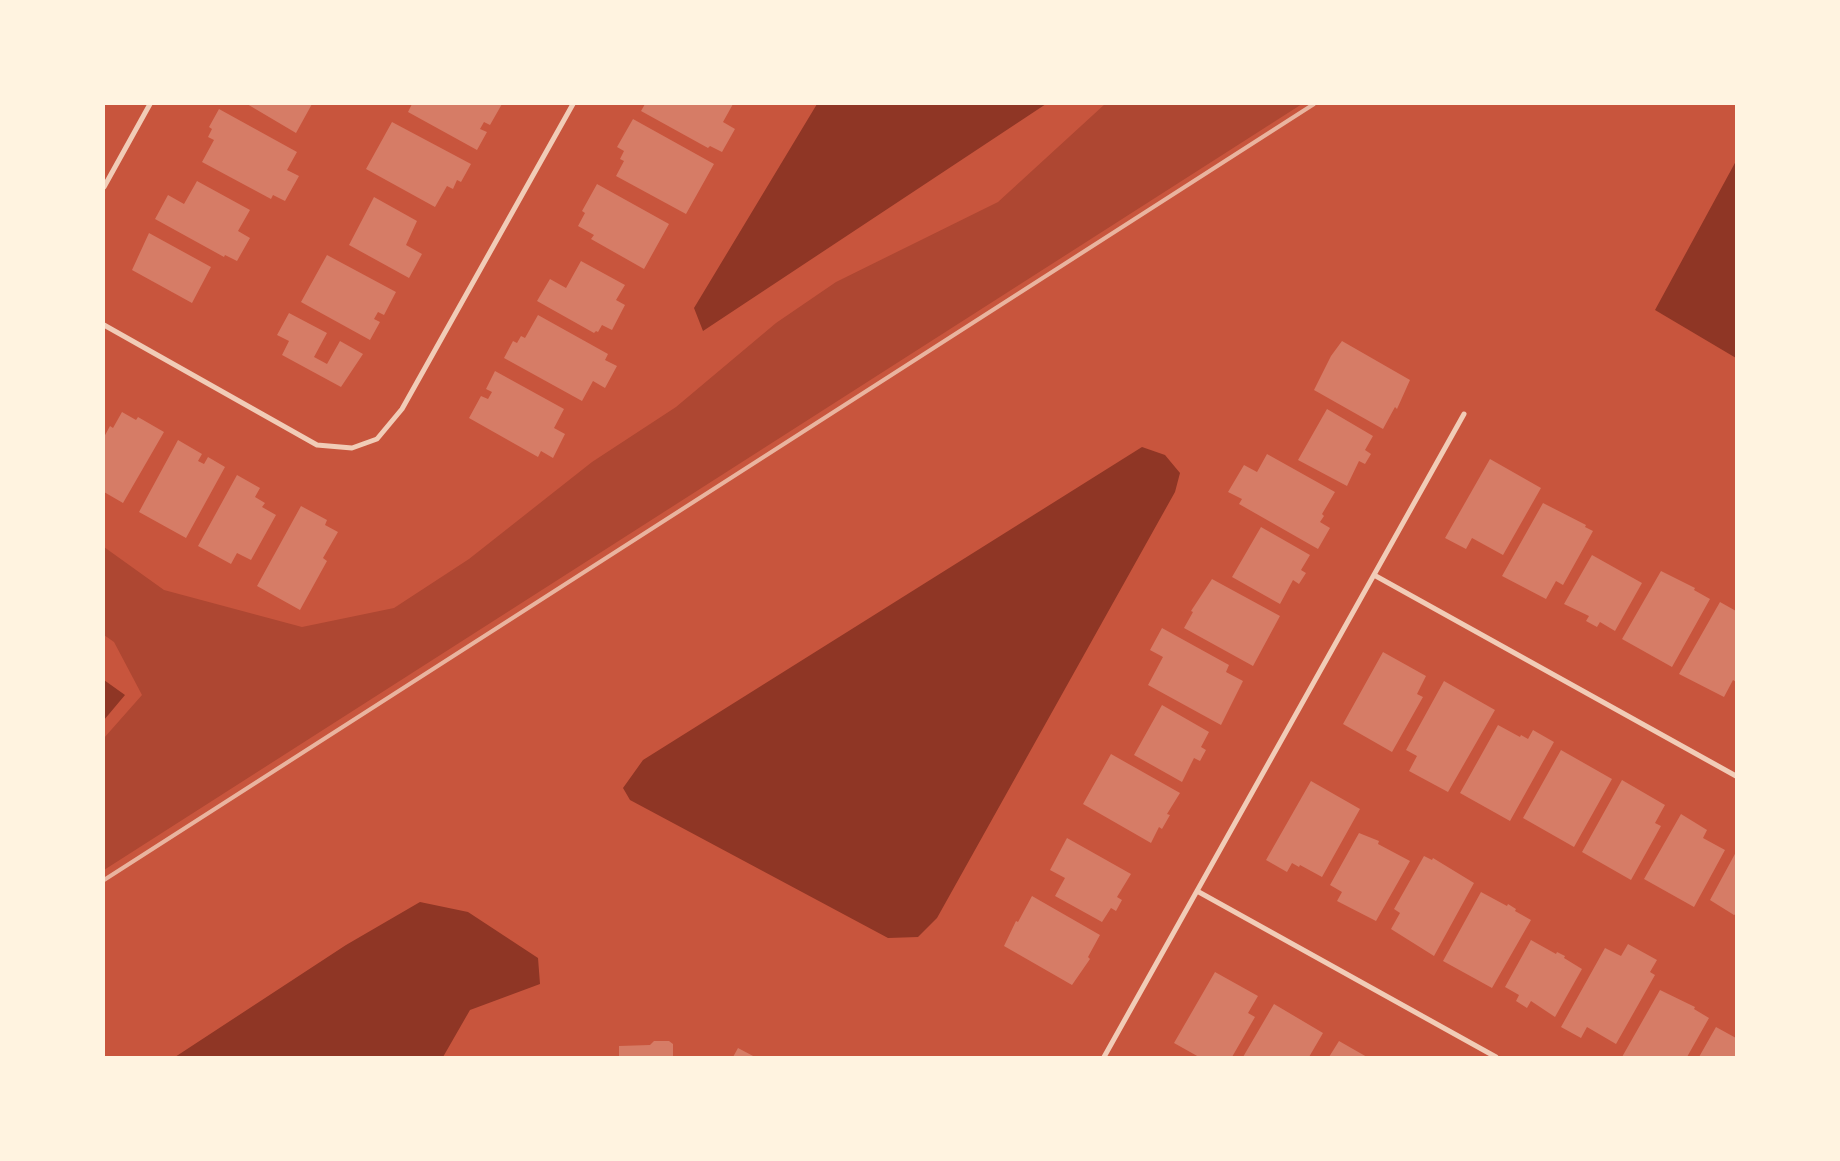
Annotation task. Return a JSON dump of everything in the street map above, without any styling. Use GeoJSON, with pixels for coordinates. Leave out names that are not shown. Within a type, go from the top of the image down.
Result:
{"type":"FeatureCollection","features":[{"type":"Feature","properties":{"kind":"street"},"geometry":{"type":"LineString","coordinates":[[104,187],[150,104]]}},
{"type":"Feature","properties":{"kind":"street"},"geometry":{"type":"LineString","coordinates":[[104,325],[317,446],[352,448],[377,439],[402,409],[573,104]]}},
{"type":"Feature","properties":{"kind":"street"},"geometry":{"type":"LineString","coordinates":[[1104,1057],[1464,414]]}},
{"type":"Feature","properties":{"kind":"street"},"geometry":{"type":"LineString","coordinates":[[1374,575],[1736,776]]}},
{"type":"Feature","properties":{"kind":"street"},"geometry":{"type":"LineString","coordinates":[[1197,891],[1496,1057]]}},
{"type":"Feature","properties":{"kind":"shaded area"},"geometry":{"type":"Polygon","coordinates":[[[817,104],[1046,104],[703,331],[694,308],[817,104]]]}},
{"type":"Feature","properties":{"kind":"shaded area"},"geometry":{"type":"Polygon","coordinates":[[[1105,104],[1302,104],[104,870],[104,738],[142,695],[114,642],[104,635],[104,547],[164,590],[302,627],[394,608],[469,559],[592,462],[676,407],[776,323],[836,282],[998,202],[1105,104]]]}},
{"type":"Feature","properties":{"kind":"shaded area"},"geometry":{"type":"Polygon","coordinates":[[[1736,161],[1736,358],[1655,310],[1736,161]]]}},
{"type":"Feature","properties":{"kind":"shaded area"},"geometry":{"type":"Polygon","coordinates":[[[1142,447],[1165,455],[1180,473],[1175,492],[937,918],[918,937],[888,938],[630,800],[623,788],[643,760],[1142,447]]]}},
{"type":"Feature","properties":{"kind":"shaded area"},"geometry":{"type":"Polygon","coordinates":[[[104,680],[125,695],[104,720],[104,680]]]}},
{"type":"Feature","properties":{"kind":"shaded area"},"geometry":{"type":"Polygon","coordinates":[[[420,902],[468,912],[538,958],[540,984],[470,1010],[443,1057],[175,1057],[346,945],[420,902]]]}},
{"type":"Feature","properties":{"kind":"building"},"geometry":{"type":"Polygon","coordinates":[[[247,104],[312,104],[296,133],[247,104]]]}},
{"type":"Feature","properties":{"kind":"building"},"geometry":{"type":"Polygon","coordinates":[[[412,104],[502,104],[490,125],[484,122],[480,129],[487,132],[477,150],[408,112],[412,104]]]}},
{"type":"Feature","properties":{"kind":"building"},"geometry":{"type":"Polygon","coordinates":[[[645,104],[733,104],[723,122],[735,129],[722,152],[710,146],[708,148],[641,111],[645,104]]]}},
{"type":"Feature","properties":{"kind":"building"},"geometry":{"type":"Polygon","coordinates":[[[219,109],[297,152],[287,170],[299,176],[285,201],[273,195],[271,199],[202,162],[214,140],[208,137],[212,129],[209,127],[219,109]]]}},
{"type":"Feature","properties":{"kind":"building"},"geometry":{"type":"Polygon","coordinates":[[[633,119],[714,164],[686,214],[616,176],[624,161],[620,159],[624,151],[617,147],[633,119]]]}},
{"type":"Feature","properties":{"kind":"building"},"geometry":{"type":"Polygon","coordinates":[[[392,122],[471,164],[461,182],[457,180],[453,189],[447,186],[435,207],[366,169],[392,122]]]}},
{"type":"Feature","properties":{"kind":"building"},"geometry":{"type":"Polygon","coordinates":[[[197,181],[250,210],[238,231],[250,238],[237,261],[225,255],[224,257],[155,219],[168,195],[184,204],[197,181]]]}},
{"type":"Feature","properties":{"kind":"building"},"geometry":{"type":"Polygon","coordinates":[[[597,184],[669,224],[644,269],[591,239],[594,235],[578,226],[585,213],[582,211],[597,184]]]}},
{"type":"Feature","properties":{"kind":"building"},"geometry":{"type":"Polygon","coordinates":[[[374,197],[417,221],[406,245],[422,254],[409,278],[349,245],[374,197]]]}},
{"type":"Feature","properties":{"kind":"building"},"geometry":{"type":"Polygon","coordinates":[[[149,233],[211,267],[192,303],[132,270],[149,233]]]}},
{"type":"Feature","properties":{"kind":"building"},"geometry":{"type":"Polygon","coordinates":[[[327,255],[396,292],[384,315],[378,312],[374,319],[380,322],[370,340],[301,302],[327,255]]]}},
{"type":"Feature","properties":{"kind":"building"},"geometry":{"type":"Polygon","coordinates":[[[581,261],[625,285],[616,300],[625,305],[612,330],[602,325],[598,332],[594,333],[537,301],[550,279],[566,288],[581,261]]]}},
{"type":"Feature","properties":{"kind":"building"},"geometry":{"type":"Polygon","coordinates":[[[289,313],[327,333],[314,357],[327,364],[340,341],[363,354],[341,387],[282,355],[289,341],[277,335],[289,313]]]}},
{"type":"Feature","properties":{"kind":"building"},"geometry":{"type":"Polygon","coordinates":[[[538,315],[608,354],[605,360],[617,366],[605,388],[593,381],[582,401],[504,358],[513,341],[517,343],[521,336],[525,338],[538,315]]]}},
{"type":"Feature","properties":{"kind":"building"},"geometry":{"type":"Polygon","coordinates":[[[1342,341],[1410,380],[1397,409],[1395,407],[1383,429],[1314,390],[1331,356],[1342,341]]]}},
{"type":"Feature","properties":{"kind":"building"},"geometry":{"type":"Polygon","coordinates":[[[495,371],[564,409],[554,428],[565,434],[553,458],[541,451],[538,457],[469,418],[481,396],[488,399],[492,392],[486,389],[495,371]]]}},
{"type":"Feature","properties":{"kind":"building"},"geometry":{"type":"Polygon","coordinates":[[[1327,409],[1373,436],[1365,450],[1371,454],[1365,464],[1359,461],[1347,486],[1298,460],[1327,409]]]}},
{"type":"Feature","properties":{"kind":"building"},"geometry":{"type":"Polygon","coordinates":[[[122,412],[136,420],[138,417],[164,432],[123,503],[104,492],[104,437],[110,426],[113,428],[122,412]]]}},
{"type":"Feature","properties":{"kind":"building"},"geometry":{"type":"Polygon","coordinates":[[[178,440],[202,454],[198,461],[204,464],[208,457],[225,467],[186,538],[139,512],[178,440]]]}},
{"type":"Feature","properties":{"kind":"building"},"geometry":{"type":"Polygon","coordinates":[[[1267,454],[1335,492],[1322,514],[1324,516],[1320,522],[1330,528],[1318,549],[1239,504],[1242,499],[1228,492],[1244,465],[1257,472],[1267,454]]]}},
{"type":"Feature","properties":{"kind":"building"},"geometry":{"type":"Polygon","coordinates":[[[1490,459],[1541,488],[1503,555],[1472,538],[1466,549],[1445,538],[1490,459]]]}},
{"type":"Feature","properties":{"kind":"building"},"geometry":{"type":"Polygon","coordinates":[[[237,475],[260,488],[255,497],[265,503],[262,507],[276,515],[251,560],[237,553],[231,564],[198,546],[237,475]]]}},
{"type":"Feature","properties":{"kind":"building"},"geometry":{"type":"Polygon","coordinates":[[[1543,503],[1586,525],[1585,527],[1593,531],[1563,585],[1556,581],[1546,599],[1502,576],[1543,503]]]}},
{"type":"Feature","properties":{"kind":"building"},"geometry":{"type":"Polygon","coordinates":[[[301,506],[327,520],[325,525],[338,532],[323,558],[327,561],[300,610],[257,586],[301,506]]]}},
{"type":"Feature","properties":{"kind":"building"},"geometry":{"type":"Polygon","coordinates":[[[1261,527],[1310,555],[1301,570],[1306,573],[1299,584],[1293,580],[1280,604],[1232,577],[1261,527]]]}},
{"type":"Feature","properties":{"kind":"building"},"geometry":{"type":"Polygon","coordinates":[[[1592,555],[1642,583],[1615,631],[1600,622],[1597,627],[1586,621],[1589,616],[1564,604],[1592,555]]]}},
{"type":"Feature","properties":{"kind":"building"},"geometry":{"type":"Polygon","coordinates":[[[1661,571],[1695,588],[1694,590],[1710,599],[1672,667],[1622,639],[1661,571]]]}},
{"type":"Feature","properties":{"kind":"building"},"geometry":{"type":"Polygon","coordinates":[[[1212,579],[1280,616],[1253,666],[1184,628],[1193,612],[1191,611],[1212,579]]]}},
{"type":"Feature","properties":{"kind":"building"},"geometry":{"type":"Polygon","coordinates":[[[1720,602],[1736,611],[1736,682],[1733,680],[1724,697],[1679,674],[1720,602]]]}},
{"type":"Feature","properties":{"kind":"building"},"geometry":{"type":"Polygon","coordinates":[[[1162,628],[1229,665],[1226,672],[1243,681],[1221,725],[1148,685],[1163,657],[1150,650],[1162,628]]]}},
{"type":"Feature","properties":{"kind":"building"},"geometry":{"type":"Polygon","coordinates":[[[1383,652],[1426,676],[1417,694],[1423,697],[1392,752],[1343,724],[1383,652]]]}},
{"type":"Feature","properties":{"kind":"building"},"geometry":{"type":"Polygon","coordinates":[[[1444,681],[1495,710],[1448,792],[1409,771],[1417,756],[1406,750],[1444,681]]]}},
{"type":"Feature","properties":{"kind":"building"},"geometry":{"type":"Polygon","coordinates":[[[1162,705],[1209,732],[1201,747],[1206,750],[1200,761],[1194,758],[1182,782],[1134,755],[1162,705]]]}},
{"type":"Feature","properties":{"kind":"building"},"geometry":{"type":"Polygon","coordinates":[[[1498,725],[1520,737],[1521,735],[1528,739],[1533,730],[1554,742],[1510,821],[1460,793],[1498,725]]]}},
{"type":"Feature","properties":{"kind":"building"},"geometry":{"type":"Polygon","coordinates":[[[1561,750],[1612,779],[1574,847],[1523,818],[1561,750]]]}},
{"type":"Feature","properties":{"kind":"building"},"geometry":{"type":"Polygon","coordinates":[[[1111,754],[1180,793],[1167,814],[1170,815],[1162,829],[1159,827],[1151,843],[1083,804],[1111,754]]]}},
{"type":"Feature","properties":{"kind":"building"},"geometry":{"type":"Polygon","coordinates":[[[1622,780],[1665,805],[1655,823],[1661,826],[1631,880],[1582,852],[1622,780]]]}},
{"type":"Feature","properties":{"kind":"building"},"geometry":{"type":"Polygon","coordinates":[[[1311,781],[1360,809],[1322,877],[1300,865],[1299,867],[1292,863],[1287,872],[1266,860],[1311,781]]]}},
{"type":"Feature","properties":{"kind":"building"},"geometry":{"type":"Polygon","coordinates":[[[1681,814],[1707,830],[1703,838],[1725,850],[1694,907],[1644,879],[1681,814]]]}},
{"type":"Feature","properties":{"kind":"building"},"geometry":{"type":"Polygon","coordinates":[[[1359,833],[1379,841],[1378,844],[1410,861],[1376,921],[1337,901],[1342,892],[1330,885],[1359,833]]]}},
{"type":"Feature","properties":{"kind":"building"},"geometry":{"type":"Polygon","coordinates":[[[1067,838],[1131,874],[1117,897],[1122,900],[1116,911],[1111,908],[1102,922],[1055,896],[1065,878],[1050,870],[1067,838]]]}},
{"type":"Feature","properties":{"kind":"building"},"geometry":{"type":"Polygon","coordinates":[[[1736,852],[1736,914],[1734,915],[1710,900],[1736,852]]]}},
{"type":"Feature","properties":{"kind":"building"},"geometry":{"type":"Polygon","coordinates":[[[1424,856],[1432,860],[1433,858],[1474,883],[1434,956],[1391,929],[1400,913],[1394,909],[1424,856]]]}},
{"type":"Feature","properties":{"kind":"building"},"geometry":{"type":"Polygon","coordinates":[[[1481,892],[1507,906],[1508,904],[1516,909],[1515,911],[1531,920],[1492,988],[1443,961],[1481,892]]]}},
{"type":"Feature","properties":{"kind":"building"},"geometry":{"type":"Polygon","coordinates":[[[1032,896],[1100,935],[1088,957],[1090,959],[1072,985],[1004,946],[1016,921],[1018,922],[1032,896]]]}},
{"type":"Feature","properties":{"kind":"building"},"geometry":{"type":"Polygon","coordinates":[[[1531,940],[1556,954],[1557,952],[1565,956],[1564,958],[1582,969],[1555,1017],[1531,1001],[1527,1008],[1516,1001],[1519,995],[1505,987],[1531,940]]]}},
{"type":"Feature","properties":{"kind":"building"},"geometry":{"type":"Polygon","coordinates":[[[1628,944],[1657,960],[1650,972],[1655,975],[1616,1044],[1587,1027],[1581,1038],[1561,1027],[1605,948],[1621,956],[1628,944]]]}},
{"type":"Feature","properties":{"kind":"building"},"geometry":{"type":"Polygon","coordinates":[[[1215,972],[1258,996],[1248,1013],[1255,1017],[1232,1057],[1199,1057],[1174,1043],[1215,972]]]}},
{"type":"Feature","properties":{"kind":"building"},"geometry":{"type":"Polygon","coordinates":[[[1660,990],[1695,1007],[1694,1009],[1709,1018],[1687,1057],[1622,1057],[1660,990]]]}},
{"type":"Feature","properties":{"kind":"building"},"geometry":{"type":"Polygon","coordinates":[[[1274,1004],[1323,1033],[1309,1057],[1243,1057],[1274,1004]]]}},
{"type":"Feature","properties":{"kind":"building"},"geometry":{"type":"Polygon","coordinates":[[[1716,1027],[1736,1038],[1736,1057],[1699,1057],[1716,1027]]]}},
{"type":"Feature","properties":{"kind":"building"},"geometry":{"type":"Polygon","coordinates":[[[654,1041],[669,1041],[673,1044],[673,1057],[619,1057],[619,1046],[650,1045],[654,1041]]]}},
{"type":"Feature","properties":{"kind":"building"},"geometry":{"type":"Polygon","coordinates":[[[1339,1041],[1367,1057],[1329,1057],[1339,1041]]]}},
{"type":"Feature","properties":{"kind":"building"},"geometry":{"type":"Polygon","coordinates":[[[738,1048],[755,1057],[733,1057],[738,1048]]]}},
{"type":"Feature","properties":{"kind":"railway"},"geometry":{"type":"LineString","coordinates":[[104,880],[1314,104]]}}]}
